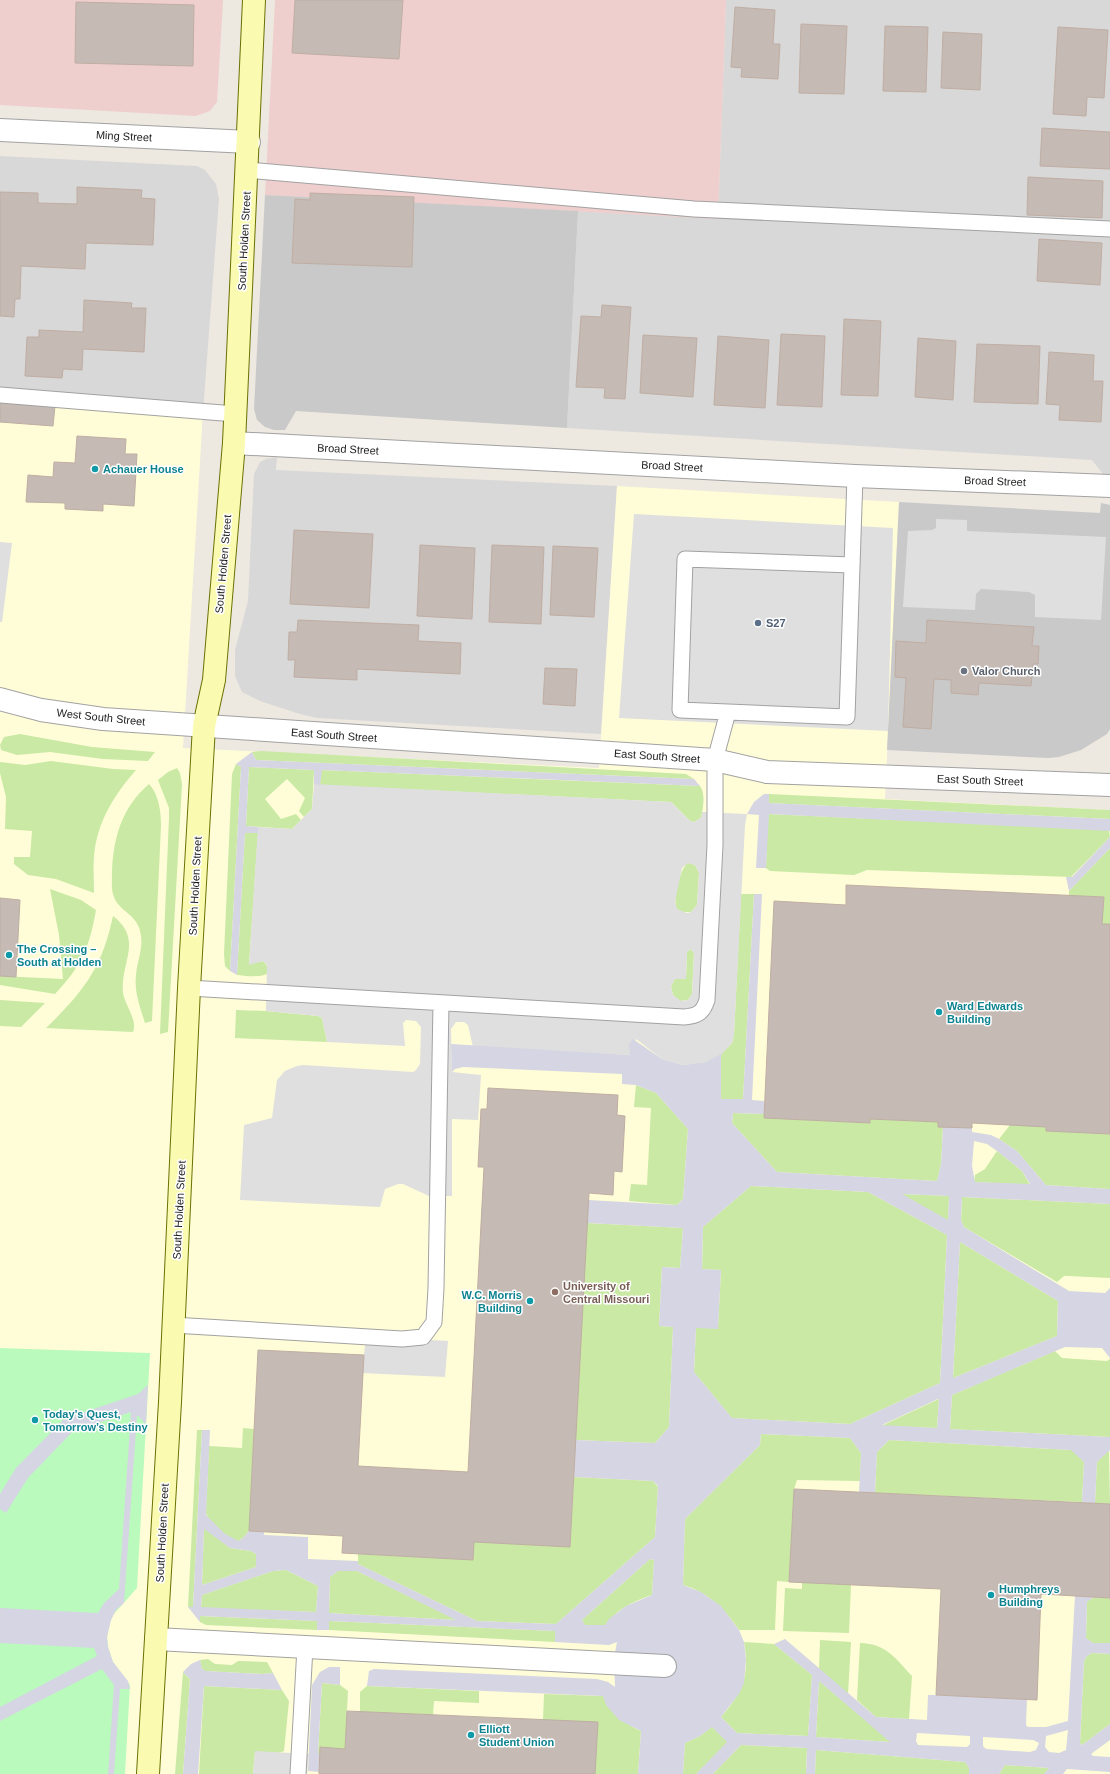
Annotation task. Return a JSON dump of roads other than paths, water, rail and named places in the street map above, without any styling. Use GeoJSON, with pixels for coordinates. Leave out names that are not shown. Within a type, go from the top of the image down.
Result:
{"type":"FeatureCollection","features":[{"type":"Feature","properties":{"kind":"main road","name":"South Holden Street"},"geometry":{"type":"LineString","coordinates":[[148,1774],[204,726],[214,680],[234,443],[249,142],[254,0]]}},
{"type":"Feature","properties":{"kind":"street","name":"Ming Street"},"geometry":{"type":"LineString","coordinates":[[0,130],[249,142]]}},
{"type":"Feature","properties":{"kind":"street","name":"Broad Street"},"geometry":{"type":"LineString","coordinates":[[234,443],[855,476],[1110,486]]}},
{"type":"Feature","properties":{"kind":"street","name":"West South Street"},"geometry":{"type":"LineString","coordinates":[[0,699],[41,710],[103,719],[204,726]]}},
{"type":"Feature","properties":{"kind":"street","name":"East South Street"},"geometry":{"type":"LineString","coordinates":[[204,726],[715,760],[767,772],[1110,786]]}},
{"type":"Feature","properties":{"kind":"street"},"geometry":{"type":"LineString","coordinates":[[156,1639],[665,1666]]}},
{"type":"Feature","properties":{"kind":"lane"},"geometry":{"type":"LineString","coordinates":[[247,170],[694,208],[1110,229]]}},
{"type":"Feature","properties":{"kind":"lane"},"geometry":{"type":"LineString","coordinates":[[0,395],[235,414]]}},
{"type":"Feature","properties":{"kind":"lane"},"geometry":{"type":"LineString","coordinates":[[852,565],[685,559],[680,710],[847,717],[855,476]]}},
{"type":"Feature","properties":{"kind":"lane"},"geometry":{"type":"LineString","coordinates":[[189,988],[684,1017],[699,1014],[704,1009],[707,1000],[715,845],[715,760],[728,712]]}},
{"type":"Feature","properties":{"kind":"lane"},"geometry":{"type":"LineString","coordinates":[[173,1325],[402,1339],[423,1337],[434,1322],[436,1288],[440,1003]]}},
{"type":"Feature","properties":{"kind":"lane"},"geometry":{"type":"LineString","coordinates":[[298,1774],[305,1647]]}},
{"type":"Feature","properties":{"kind":"place","name":"Achauer House"},"geometry":{"type":"Point","coordinates":[95,469]}},
{"type":"Feature","properties":{"kind":"place","name":"S27"},"geometry":{"type":"Point","coordinates":[758,623]}},
{"type":"Feature","properties":{"kind":"place","name":"Valor Church"},"geometry":{"type":"Point","coordinates":[964,671]}},
{"type":"Feature","properties":{"kind":"place","name":"The Crossing – South at Holden"},"geometry":{"type":"Point","coordinates":[9,955]}},
{"type":"Feature","properties":{"kind":"place","name":"Ward Edwards Building"},"geometry":{"type":"Point","coordinates":[939,1012]}},
{"type":"Feature","properties":{"kind":"place","name":"University of Central Missouri"},"geometry":{"type":"Point","coordinates":[555,1292]}},
{"type":"Feature","properties":{"kind":"place","name":"W.C. Morris Building"},"geometry":{"type":"Point","coordinates":[530,1301]}},
{"type":"Feature","properties":{"kind":"place","name":"Today’s Quest, Tomorrow’s Destiny"},"geometry":{"type":"Point","coordinates":[35,1420]}},
{"type":"Feature","properties":{"kind":"place","name":"Humphreys Building"},"geometry":{"type":"Point","coordinates":[991,1595]}},
{"type":"Feature","properties":{"kind":"place","name":"Elliott Student Union"},"geometry":{"type":"Point","coordinates":[471,1735]}}]}
